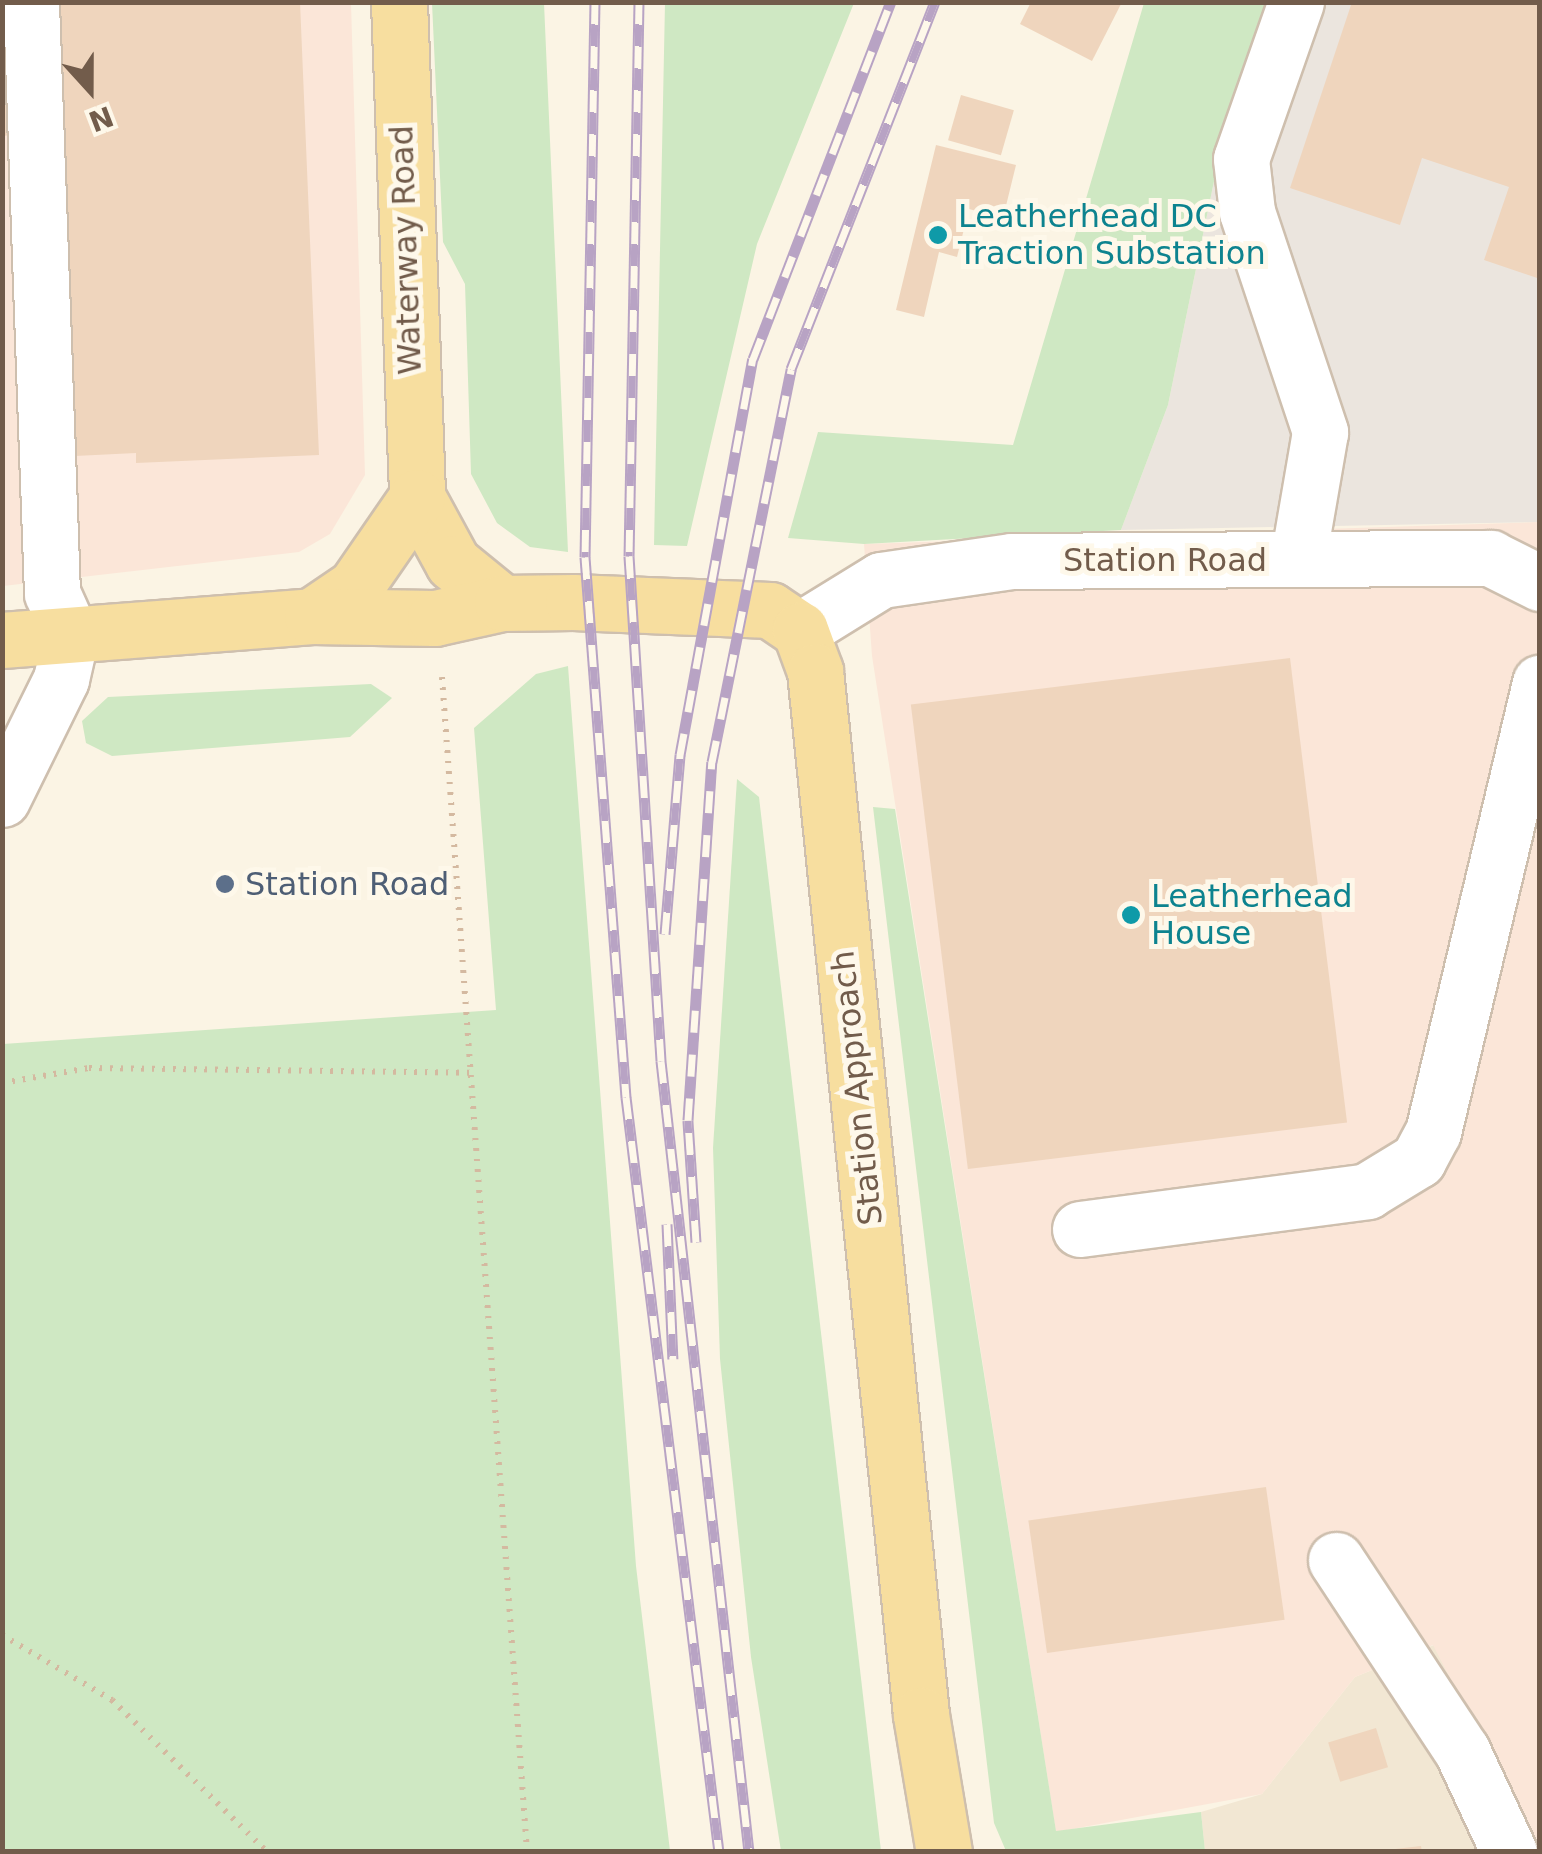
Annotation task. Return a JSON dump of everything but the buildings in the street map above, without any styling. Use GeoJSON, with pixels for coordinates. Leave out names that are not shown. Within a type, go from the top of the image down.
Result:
{"type":"FeatureCollection","features":[{"type":"Feature","properties":{"kind":"main road","name":"Waterway Road"},"geometry":{"type":"LineString","coordinates":[[398,2],[418,497],[452,564],[502,603]]}},
{"type":"Feature","properties":{"kind":"main road"},"geometry":{"type":"LineString","coordinates":[[312,616],[356,587],[418,497]]}},
{"type":"Feature","properties":{"kind":"main road"},"geometry":{"type":"LineString","coordinates":[[2,640],[312,616],[435,618],[502,603],[770,610],[800,630]]}},
{"type":"Feature","properties":{"kind":"main road","name":"Station Approach"},"geometry":{"type":"LineString","coordinates":[[800,630],[815,671],[921,1715],[944,1852]]}},
{"type":"Feature","properties":{"kind":"street"},"geometry":{"type":"LineString","coordinates":[[2,799],[61,678],[71,635],[52,593],[30,2]]}},
{"type":"Feature","properties":{"kind":"street"},"geometry":{"type":"LineString","coordinates":[[1296,2],[1241,159],[1247,212],[1320,432],[1298,560]]}},
{"type":"Feature","properties":{"kind":"street","name":"Station Road"},"geometry":{"type":"LineString","coordinates":[[800,630],[853,592],[918,570],[1490,558],[1540,583]]}},
{"type":"Feature","properties":{"kind":"street"},"geometry":{"type":"LineString","coordinates":[[1080,1229],[1367,1192],[1418,1160],[1433,1132],[1540,684]]}},
{"type":"Feature","properties":{"kind":"street"},"geometry":{"type":"LineString","coordinates":[[1336,1560],[1462,1752],[1509,1852]]}},
{"type":"Feature","properties":{"kind":"path"},"geometry":{"type":"LineString","coordinates":[[441,660],[527,1852]]}},
{"type":"Feature","properties":{"kind":"path"},"geometry":{"type":"LineString","coordinates":[[2,1083],[89,1068],[473,1073]]}},
{"type":"Feature","properties":{"kind":"path"},"geometry":{"type":"LineString","coordinates":[[2,1635],[112,1700],[267,1852]]}},
{"type":"Feature","properties":{"kind":"shaded area"},"geometry":{"type":"Polygon","coordinates":[[[3,3],[351,3],[365,475],[330,534],[299,552],[3,586],[3,3]]]}},
{"type":"Feature","properties":{"kind":"shaded area"},"geometry":{"type":"Polygon","coordinates":[[[1270,3],[1539,3],[1539,522],[1121,530],[1168,405],[1220,152],[1270,3]]]}},
{"type":"Feature","properties":{"kind":"shaded area"},"geometry":{"type":"Polygon","coordinates":[[[1539,522],[1539,1851],[1433,1645],[1355,1677],[1262,1794],[1056,1832],[872,656],[864,544],[1539,522]]]}},
{"type":"Feature","properties":{"kind":"shaded area"},"geometry":{"type":"Polygon","coordinates":[[[1434,1645],[1535,1851],[1205,1851],[1201,1812],[1262,1794],[1355,1677],[1434,1645]]]}},
{"type":"Feature","properties":{"kind":"green space"},"geometry":{"type":"Polygon","coordinates":[[[432,3],[544,3],[568,552],[530,547],[497,523],[471,474],[465,284],[443,242],[432,3]]]}},
{"type":"Feature","properties":{"kind":"green space"},"geometry":{"type":"Polygon","coordinates":[[[665,3],[854,3],[757,244],[687,546],[654,545],[665,3]]]}},
{"type":"Feature","properties":{"kind":"green space"},"geometry":{"type":"Polygon","coordinates":[[[1144,3],[1270,3],[1220,152],[1168,405],[1121,530],[864,544],[788,538],[818,432],[1013,445],[1144,3]]]}},
{"type":"Feature","properties":{"kind":"green space"},"geometry":{"type":"Polygon","coordinates":[[[568,666],[636,1566],[670,1851],[3,1851],[3,1044],[496,1010],[474,728],[536,674],[568,666]]]}},
{"type":"Feature","properties":{"kind":"green space"},"geometry":{"type":"Polygon","coordinates":[[[371,684],[392,698],[350,737],[112,756],[86,743],[82,721],[108,697],[371,684]]]}},
{"type":"Feature","properties":{"kind":"green space"},"geometry":{"type":"Polygon","coordinates":[[[737,779],[759,797],[881,1851],[781,1851],[751,1657],[720,1359],[713,1148],[737,779]]]}},
{"type":"Feature","properties":{"kind":"green space"},"geometry":{"type":"Polygon","coordinates":[[[873,807],[895,809],[1056,1831],[1201,1812],[1205,1851],[1006,1851],[994,1823],[873,807]]]}},
{"type":"Feature","properties":{"kind":"railway"},"geometry":{"type":"LineString","coordinates":[[595,2],[585,557],[626,1097],[719,1852]]}},
{"type":"Feature","properties":{"kind":"railway"},"geometry":{"type":"LineString","coordinates":[[639,2],[629,556],[661,1061],[749,1852]]}},
{"type":"Feature","properties":{"kind":"railway"},"geometry":{"type":"LineString","coordinates":[[665,934],[680,755],[753,359],[891,2]]}},
{"type":"Feature","properties":{"kind":"railway"},"geometry":{"type":"LineString","coordinates":[[696,1242],[688,1120],[712,762],[791,369],[935,2]]}},
{"type":"Feature","properties":{"kind":"railway"},"geometry":{"type":"LineString","coordinates":[[667,1224],[673,1359]]}},
{"type":"Feature","properties":{"kind":"place","name":"Leatherhead DC Traction Substation"},"geometry":{"type":"Point","coordinates":[938,235]}},
{"type":"Feature","properties":{"kind":"place","name":"Station Road"},"geometry":{"type":"Point","coordinates":[225,884]}},
{"type":"Feature","properties":{"kind":"place","name":"Leatherhead House"},"geometry":{"type":"Point","coordinates":[1131,915]}}]}
